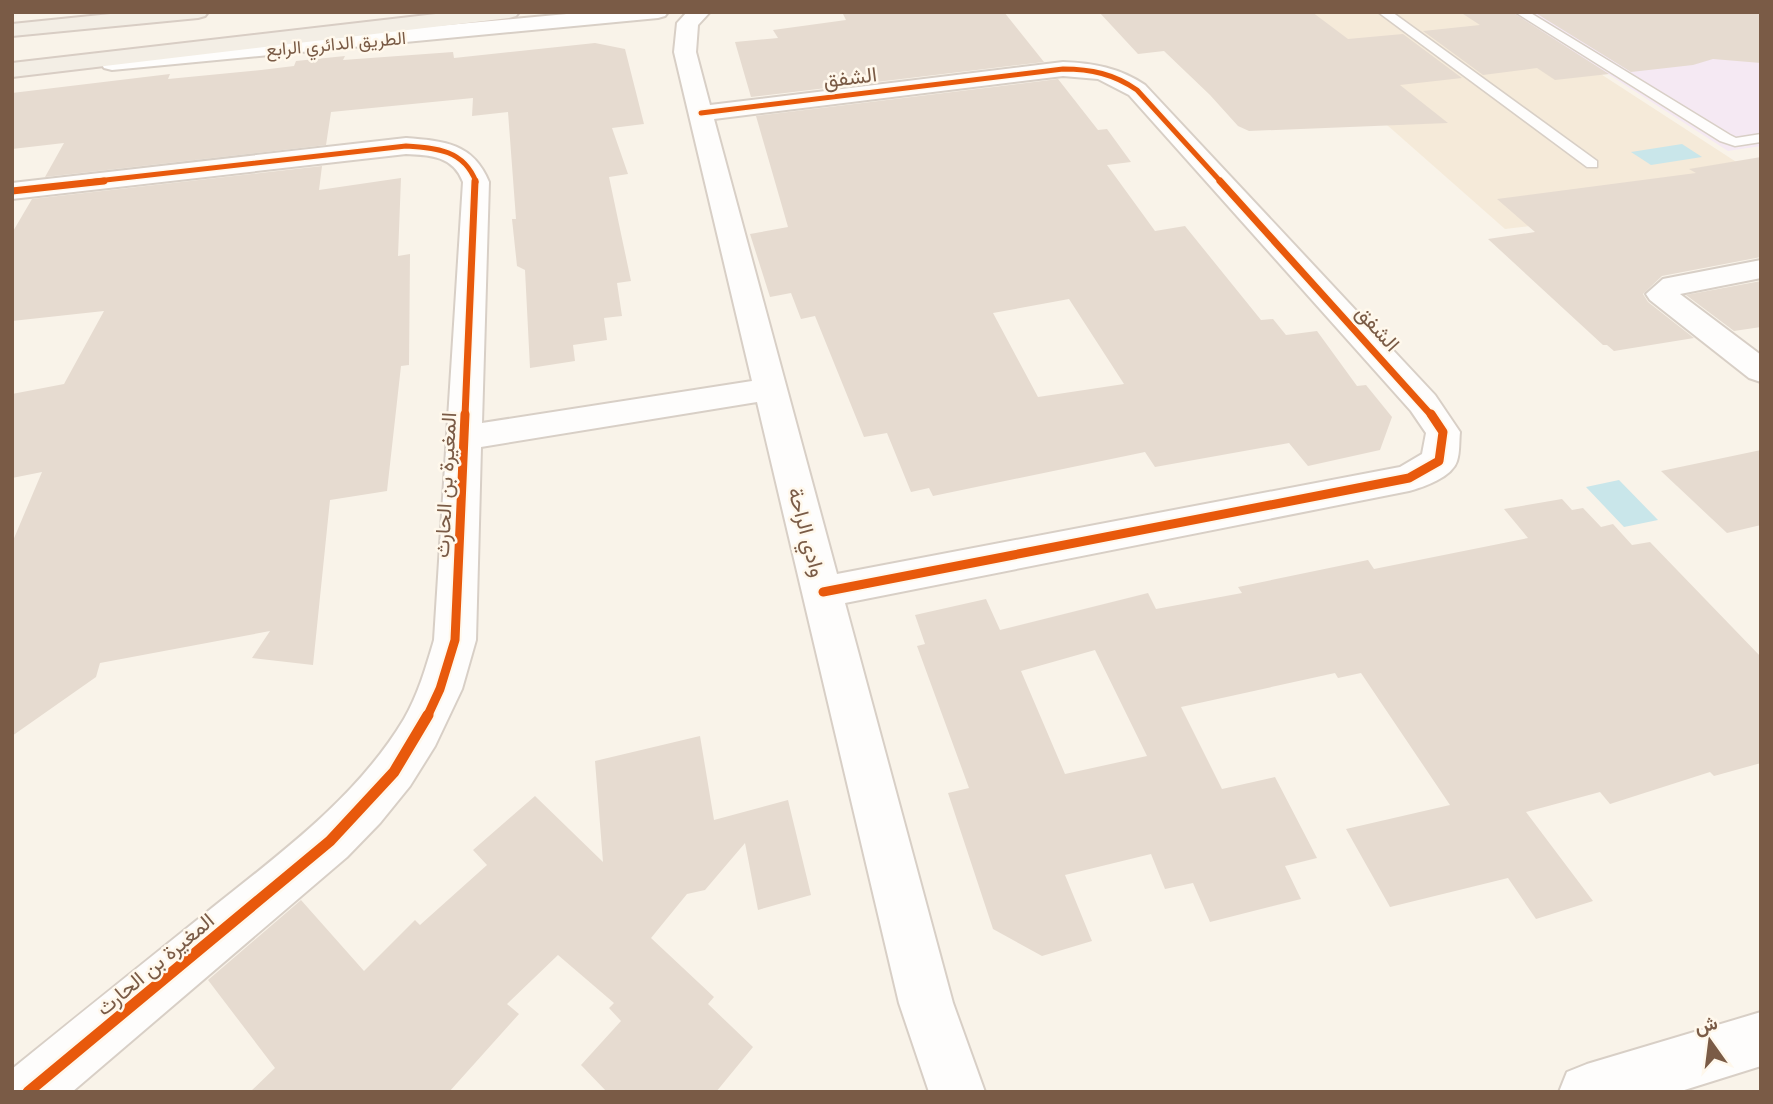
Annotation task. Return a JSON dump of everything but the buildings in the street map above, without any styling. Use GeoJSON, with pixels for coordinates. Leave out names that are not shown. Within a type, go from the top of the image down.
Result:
{"type":"FeatureCollection","features":[{"type":"Feature","properties":{"kind":"main road"},"geometry":{"type":"LineString","coordinates":[[12,30],[198,12]]}},
{"type":"Feature","properties":{"kind":"main road","name":"الطريق الدائري الرابع"},"geometry":{"type":"LineString","coordinates":[[12,49],[409,12]]}},
{"type":"Feature","properties":{"kind":"main road"},"geometry":{"type":"LineString","coordinates":[[12,71],[509,12]]}},
{"type":"Feature","properties":{"kind":"street","name":"الطريق الدائري الرابع"},"geometry":{"type":"LineString","coordinates":[[12,71],[659,12]]}},
{"type":"Feature","properties":{"kind":"street","name":"وادي الراحة"},"geometry":{"type":"LineString","coordinates":[[700,12],[688,23],[685,52],[926,1003],[957,1092]]}},
{"type":"Feature","properties":{"kind":"street"},"geometry":{"type":"LineString","coordinates":[[618,16],[657,26],[666,31],[685,52]]}},
{"type":"Feature","properties":{"kind":"street","name":"الشفق"},"geometry":{"type":"LineString","coordinates":[[701,113],[1063,69],[1093,69],[1121,77],[1137,90],[1414,393],[1443,432],[1439,461],[1409,478],[823,592]]}},
{"type":"Feature","properties":{"kind":"street","name":"المغيرة بن الحارث"},"geometry":{"type":"LineString","coordinates":[[12,191],[406,146],[435,148],[458,155],[472,167],[476,182],[455,640],[436,703],[419,737],[374,798],[332,841],[29,1092]]}},
{"type":"Feature","properties":{"kind":"street"},"geometry":{"type":"LineString","coordinates":[[1761,269],[1674,285],[1661,293],[1761,371]]}},
{"type":"Feature","properties":{"kind":"street","name":"المغيرة بن الحارث"},"geometry":{"type":"LineString","coordinates":[[466,438],[770,389]]}},
{"type":"Feature","properties":{"kind":"street"},"geometry":{"type":"LineString","coordinates":[[1587,1092],[1761,1039]]}},
{"type":"Feature","properties":{"kind":"lane"},"geometry":{"type":"LineString","coordinates":[[1384,12],[1592,164]]}},
{"type":"Feature","properties":{"kind":"lane"},"geometry":{"type":"LineString","coordinates":[[1521,12],[1726,138],[1735,142],[1761,138]]}},
{"type":"Feature","properties":{"kind":"shaded area"},"geometry":{"type":"Polygon","coordinates":[[[1259,12],[1505,12],[1761,178],[1708,204],[1505,229],[1259,12]]]}},
{"type":"Feature","properties":{"kind":"shaded area"},"geometry":{"type":"Polygon","coordinates":[[[1511,12],[1761,12],[1761,146],[1728,151],[1511,12]]]}},
{"type":"Feature","properties":{"kind":"water"},"geometry":{"type":"Polygon","coordinates":[[[1682,144],[1702,157],[1651,165],[1631,152],[1682,144]]]}},
{"type":"Feature","properties":{"kind":"water"},"geometry":{"type":"Polygon","coordinates":[[[1619,480],[1658,520],[1624,527],[1586,487],[1619,480]]]}},
{"type":"Feature","properties":{"kind":"cycle path"},"geometry":{"type":"LineString","coordinates":[[701,113],[1063,69],[1111,75],[1137,90],[1423,403],[1443,432],[1439,461],[1409,478],[823,592]]}},
{"type":"Feature","properties":{"kind":"cycle path"},"geometry":{"type":"LineString","coordinates":[[12,191],[406,146],[439,149],[458,156],[472,171],[476,182],[455,640],[440,689],[420,732],[394,772],[330,841],[28,1092]]}}]}
